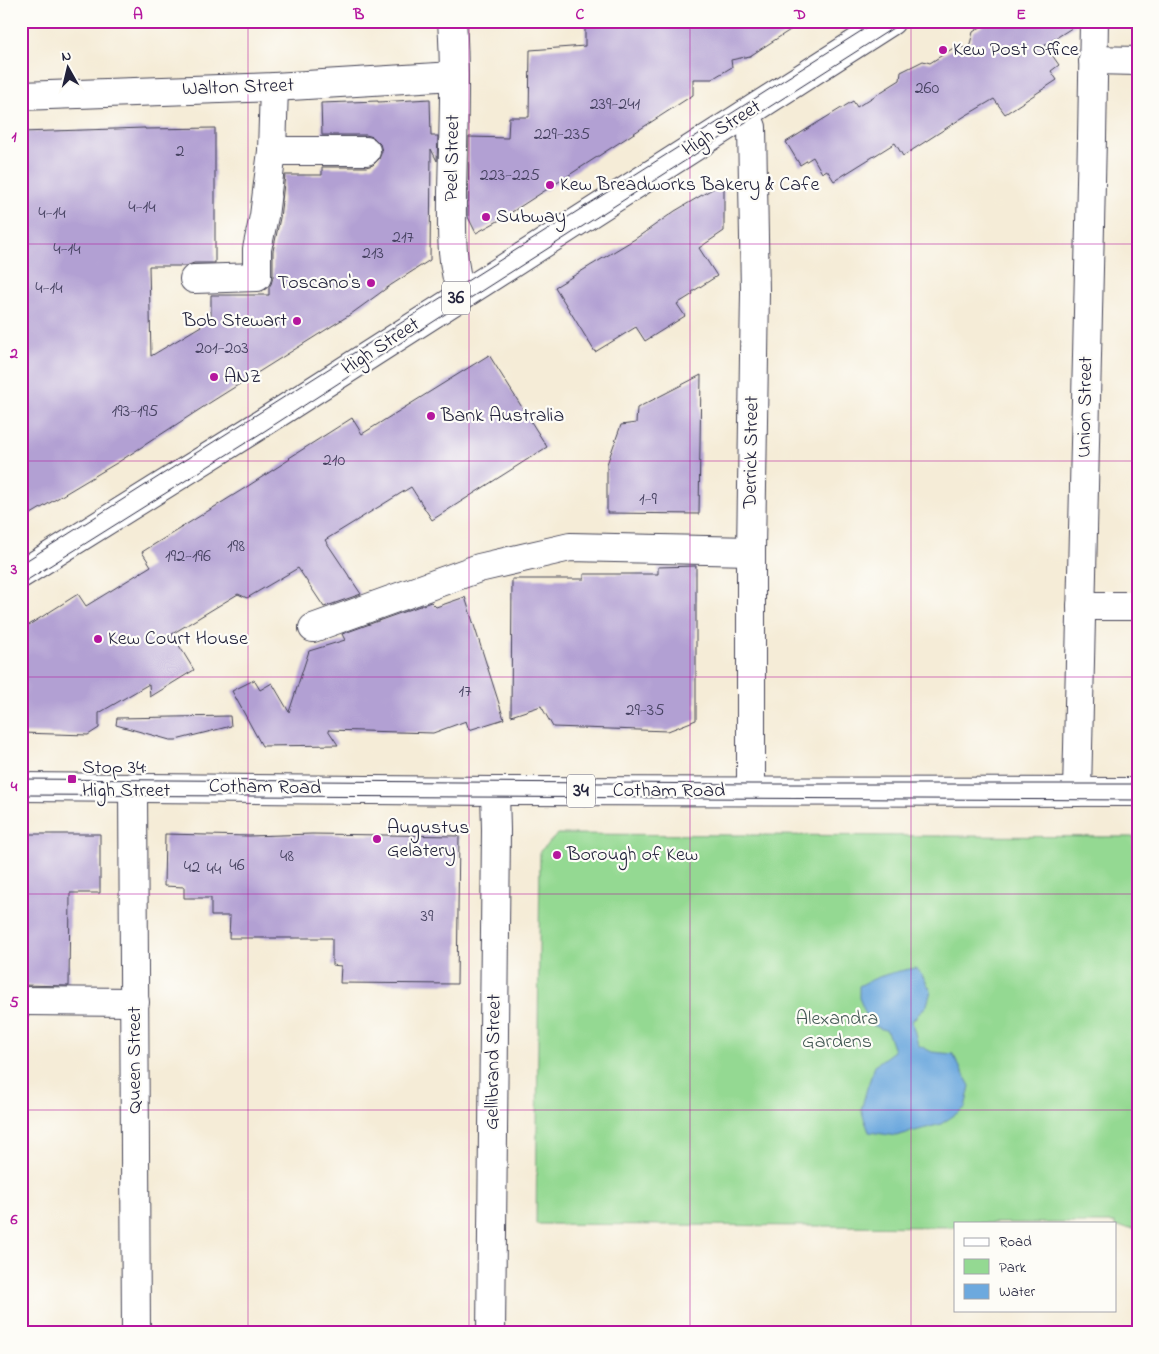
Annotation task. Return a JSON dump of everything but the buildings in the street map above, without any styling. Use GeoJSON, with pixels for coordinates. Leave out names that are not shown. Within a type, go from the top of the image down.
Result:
{"type":"FeatureCollection","features":[{"type":"Feature","properties":{"kind":"street","name":"High Street"},"geometry":{"type":"LineString","coordinates":[[21,574],[258,426],[891,21]]}},
{"type":"Feature","properties":{"kind":"street","name":"Union Street"},"geometry":{"type":"LineString","coordinates":[[1077,792],[1094,21]]}},
{"type":"Feature","properties":{"kind":"street","name":"Peel Street"},"geometry":{"type":"LineString","coordinates":[[452,31],[454,76],[452,246],[459,287],[462,294]]}},
{"type":"Feature","properties":{"kind":"street"},"geometry":{"type":"LineString","coordinates":[[1093,60],[1138,60]]}},
{"type":"Feature","properties":{"kind":"street","name":"Walton Street"},"geometry":{"type":"LineString","coordinates":[[21,96],[274,87],[454,76]]}},
{"type":"Feature","properties":{"kind":"street"},"geometry":{"type":"LineString","coordinates":[[194,279],[257,277],[256,249],[264,216],[272,151],[274,87]]}},
{"type":"Feature","properties":{"kind":"street","name":"Derrick Street"},"geometry":{"type":"LineString","coordinates":[[746,114],[752,127],[755,292],[751,551],[751,791]]}},
{"type":"Feature","properties":{"kind":"street"},"geometry":{"type":"LineString","coordinates":[[272,151],[366,151]]}},
{"type":"Feature","properties":{"kind":"street"},"geometry":{"type":"LineString","coordinates":[[313,628],[479,568],[570,547],[751,551]]}},
{"type":"Feature","properties":{"kind":"street"},"geometry":{"type":"LineString","coordinates":[[1081,606],[1138,606]]}},
{"type":"Feature","properties":{"kind":"street","name":"Cotham Road"},"geometry":{"type":"LineString","coordinates":[[21,786],[495,791],[1138,792]]}},
{"type":"Feature","properties":{"kind":"street","name":"Queen Street"},"geometry":{"type":"LineString","coordinates":[[133,787],[136,1333]]}},
{"type":"Feature","properties":{"kind":"street","name":"Gellibrand Street"},"geometry":{"type":"LineString","coordinates":[[491,1333],[495,791]]}},
{"type":"Feature","properties":{"kind":"street"},"geometry":{"type":"LineString","coordinates":[[21,1001],[135,1002]]}},
{"type":"Feature","properties":{"kind":"green space","name":"Alexandra Gardens"},"geometry":{"type":"Polygon","coordinates":[[[558,834],[1138,837],[1138,1228],[1116,1227],[1116,1222],[954,1222],[954,1227],[536,1224],[540,851],[558,834]]]}},
{"type":"Feature","properties":{"kind":"water"},"geometry":{"type":"Polygon","coordinates":[[[916,968],[931,991],[927,1005],[912,1021],[918,1045],[932,1052],[953,1054],[970,1086],[965,1108],[941,1124],[896,1136],[869,1132],[861,1110],[867,1088],[875,1065],[894,1051],[887,1031],[870,1024],[859,998],[859,986],[887,974],[916,968]]]}},
{"type":"Feature","properties":{"kind":"tram line"},"geometry":{"type":"LineString","coordinates":[[21,564],[877,21]]}},
{"type":"Feature","properties":{"kind":"tram line"},"geometry":{"type":"LineString","coordinates":[[21,584],[263,432],[904,21]]}},
{"type":"Feature","properties":{"kind":"tram line"},"geometry":{"type":"LineString","coordinates":[[21,779],[751,784],[1138,784]]}},
{"type":"Feature","properties":{"kind":"tram line"},"geometry":{"type":"LineString","coordinates":[[21,795],[1138,800]]}},
{"type":"Feature","properties":{"kind":"place","name":"Kew Post Office"},"geometry":{"type":"Point","coordinates":[943,50]}},
{"type":"Feature","properties":{"kind":"place","name":"Kew Breadworks Bakery & Cafe"},"geometry":{"type":"Point","coordinates":[550,185]}},
{"type":"Feature","properties":{"kind":"place","name":"Subway"},"geometry":{"type":"Point","coordinates":[486,217]}},
{"type":"Feature","properties":{"kind":"place","name":"Toscano's"},"geometry":{"type":"Point","coordinates":[371,283]}},
{"type":"Feature","properties":{"kind":"place","name":"Bob Stewart"},"geometry":{"type":"Point","coordinates":[297,321]}},
{"type":"Feature","properties":{"kind":"place","name":"ANZ"},"geometry":{"type":"Point","coordinates":[214,377]}},
{"type":"Feature","properties":{"kind":"place","name":"Bank Australia"},"geometry":{"type":"Point","coordinates":[431,416]}},
{"type":"Feature","properties":{"kind":"place","name":"Kew Court House"},"geometry":{"type":"Point","coordinates":[98,639]}},
{"type":"Feature","properties":{"kind":"place","name":"Stop 34: High Street"},"geometry":{"type":"Point","coordinates":[72,779]}},
{"type":"Feature","properties":{"kind":"place","name":"Augustus Gelatery"},"geometry":{"type":"Point","coordinates":[377,839]}},
{"type":"Feature","properties":{"kind":"place","name":"Borough of Kew"},"geometry":{"type":"Point","coordinates":[557,855]}}]}
